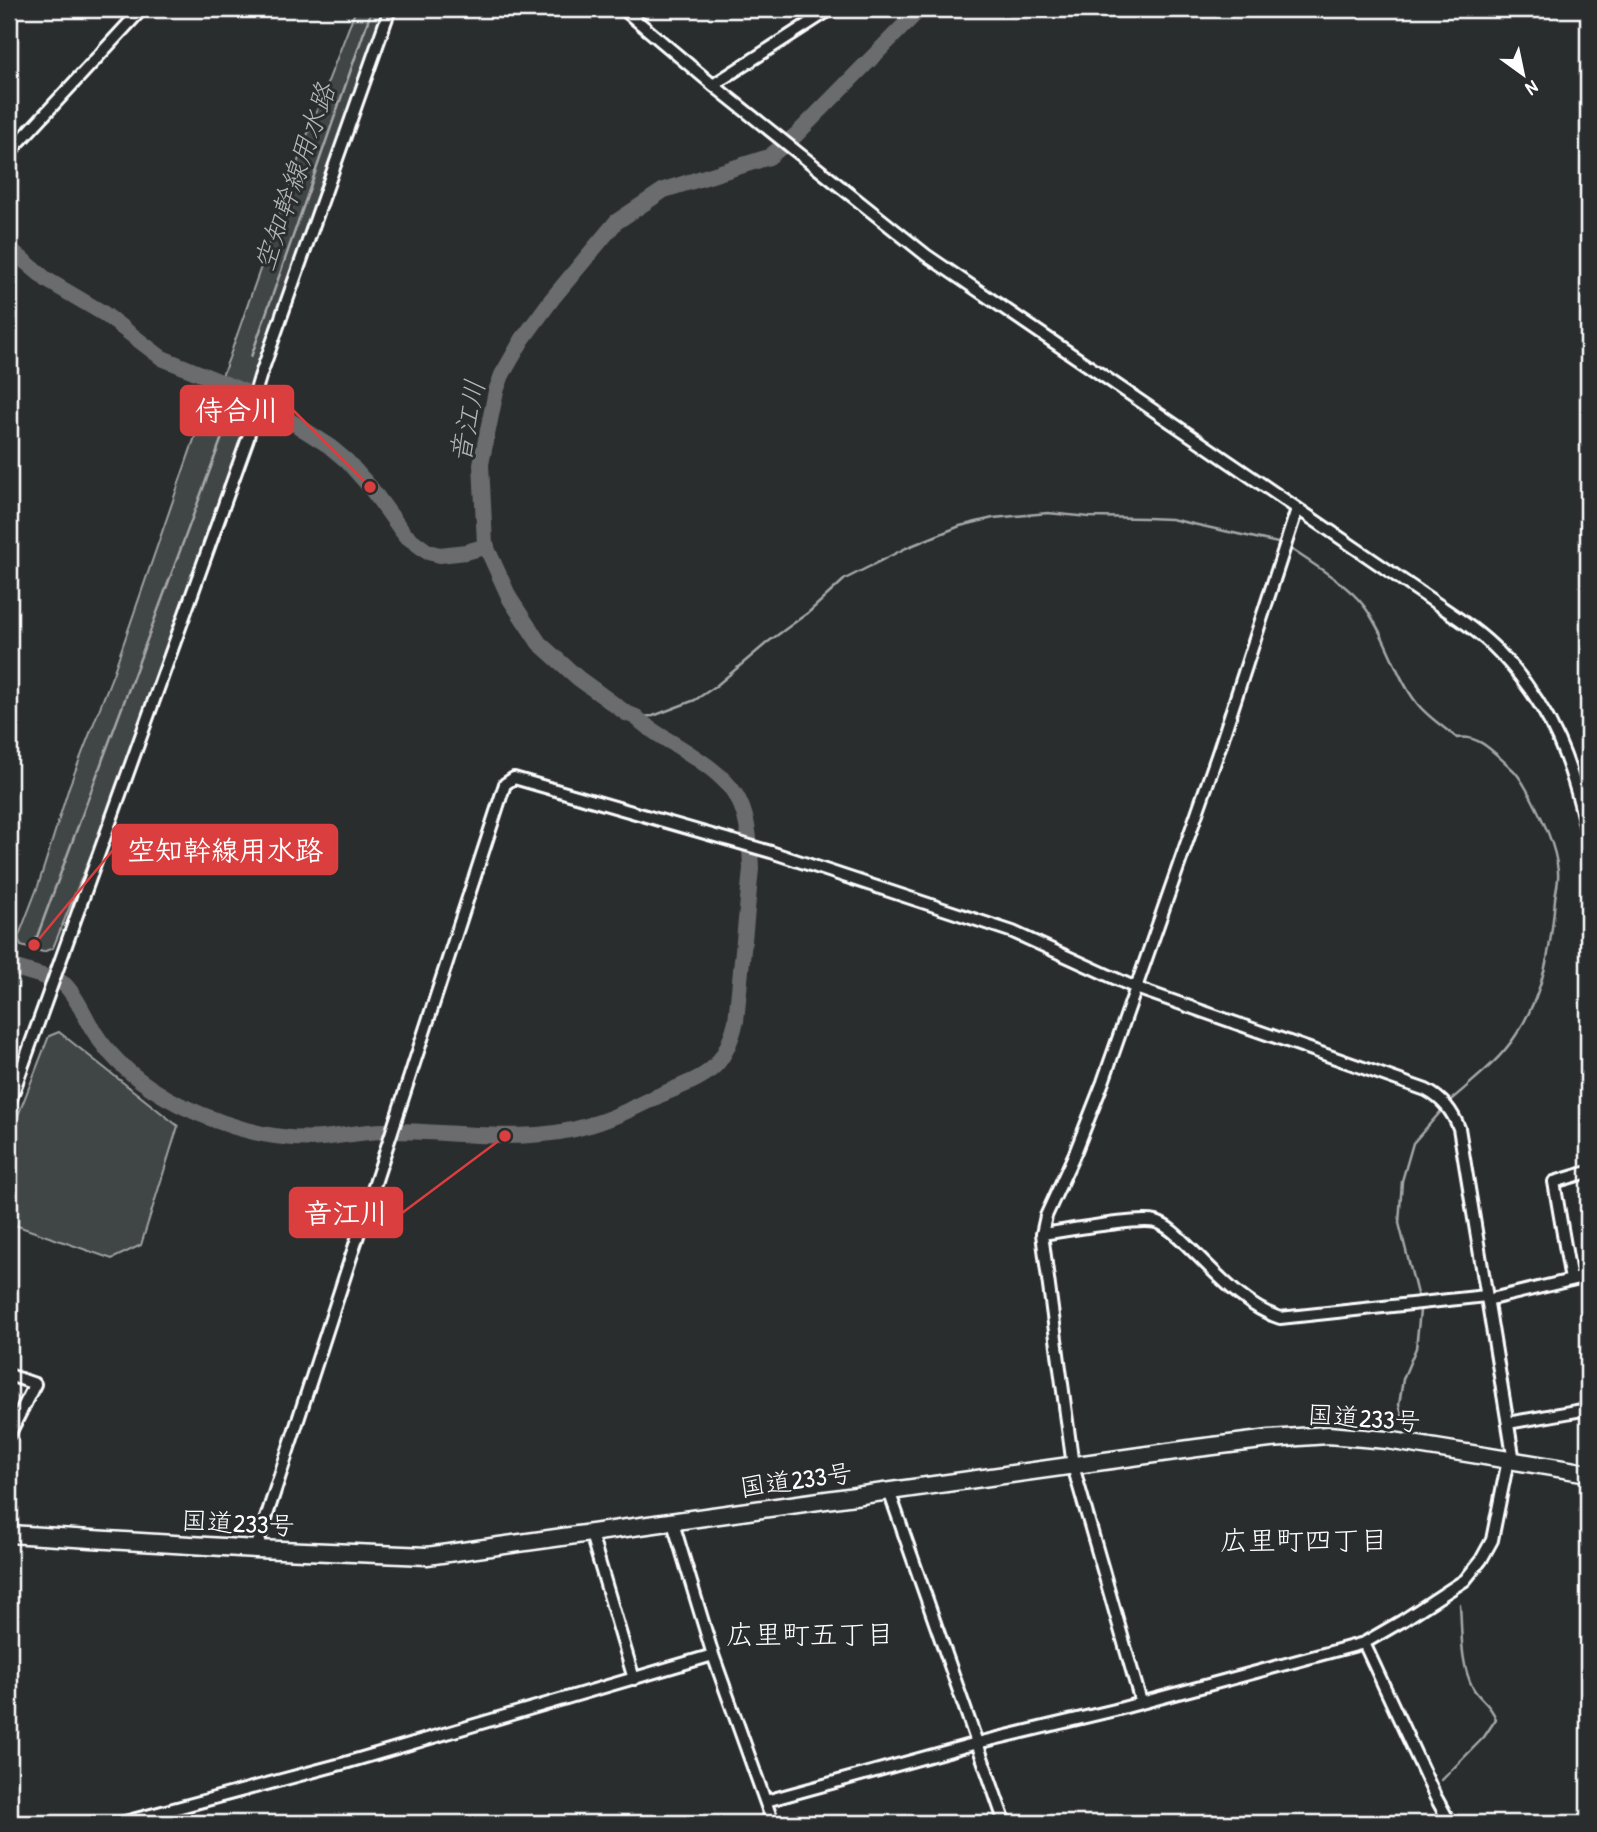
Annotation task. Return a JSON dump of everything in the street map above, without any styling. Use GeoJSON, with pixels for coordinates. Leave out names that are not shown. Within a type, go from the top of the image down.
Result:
{"type":"FeatureCollection","features":[{"type":"Feature","properties":{"kind":"highway","name":"国道233号"},"geometry":{"type":"LineString","coordinates":[[9,1534],[427,1556],[1270,1439],[1328,1435],[1387,1440],[1588,1473]]}},
{"type":"Feature","properties":{"kind":"street"},"geometry":{"type":"LineString","coordinates":[[9,153],[142,9]]}},
{"type":"Feature","properties":{"kind":"street"},"geometry":{"type":"LineString","coordinates":[[9,1104],[248,438],[251,407],[390,9]]}},
{"type":"Feature","properties":{"kind":"street"},"geometry":{"type":"LineString","coordinates":[[623,9],[713,85],[926,255],[1430,599],[1499,651],[1544,710],[1570,763],[1583,791],[1588,840]]}},
{"type":"Feature","properties":{"kind":"street"},"geometry":{"type":"LineString","coordinates":[[713,85],[831,9]]}},
{"type":"Feature","properties":{"kind":"street"},"geometry":{"type":"LineString","coordinates":[[1141,1702],[1073,1466],[1042,1234],[1046,1216],[1103,1082],[1219,753],[1297,509]]}},
{"type":"Feature","properties":{"kind":"street"},"geometry":{"type":"LineString","coordinates":[[256,1549],[505,784],[514,778],[771,852],[1013,932],[1136,988],[1439,1097],[1454,1116],[1459,1128],[1508,1423],[1511,1461],[1492,1540],[1465,1580],[1364,1643],[976,1743],[766,1801]]}},
{"type":"Feature","properties":{"kind":"street"},"geometry":{"type":"LineString","coordinates":[[1571,1280],[1554,1182],[1588,1172]]}},
{"type":"Feature","properties":{"kind":"street"},"geometry":{"type":"LineString","coordinates":[[1042,1234],[1134,1223],[1157,1223],[1178,1237],[1250,1303],[1280,1318],[1486,1298],[1588,1276]]}},
{"type":"Feature","properties":{"kind":"street"},"geometry":{"type":"LineString","coordinates":[[9,1375],[36,1384],[9,1435]]}},
{"type":"Feature","properties":{"kind":"street"},"geometry":{"type":"LineString","coordinates":[[1508,1423],[1588,1409]]}},
{"type":"Feature","properties":{"kind":"street"},"geometry":{"type":"LineString","coordinates":[[889,1491],[1005,1823]]}},
{"type":"Feature","properties":{"kind":"street"},"geometry":{"type":"LineString","coordinates":[[673,1523],[713,1655],[773,1823]]}},
{"type":"Feature","properties":{"kind":"street"},"geometry":{"type":"LineString","coordinates":[[591,1534],[634,1679]]}},
{"type":"Feature","properties":{"kind":"street"},"geometry":{"type":"LineString","coordinates":[[1364,1643],[1434,1796],[1450,1823]]}},
{"type":"Feature","properties":{"kind":"street"},"geometry":{"type":"LineString","coordinates":[[121,1823],[345,1763],[713,1655]]}},
{"type":"Feature","properties":{"kind":"shaded area"},"geometry":{"type":"Polygon","coordinates":[[[356,9],[390,9],[260,377],[252,418],[164,676],[53,948],[43,952],[21,946],[18,938],[38,886],[69,787],[113,674],[207,402],[218,386],[229,358],[305,141],[356,9]]]}},
{"type":"Feature","properties":{"kind":"shaded area"},"geometry":{"type":"Polygon","coordinates":[[[59,1032],[178,1126],[141,1245],[112,1259],[9,1223],[9,1139],[49,1036],[59,1032]]]}},
{"type":"Feature","properties":{"kind":"waterway","name":"空知幹線用水路"},"geometry":{"type":"LineString","coordinates":[[251,357],[372,9]]}},
{"type":"Feature","properties":{"kind":"waterway","name":"音江川"},"geometry":{"type":"LineString","coordinates":[[9,966],[65,985],[110,1053],[154,1090],[214,1120],[267,1135],[303,1139],[385,1131],[488,1136],[540,1135],[599,1122],[625,1112],[688,1083],[718,1063],[731,1039],[736,1021],[751,869],[750,844],[742,807],[735,793],[712,770],[578,678],[539,643],[510,599],[485,544],[481,464],[496,391],[502,375],[522,340],[552,299],[616,222],[664,190],[769,157],[796,135],[920,9]]}},
{"type":"Feature","properties":{"kind":"waterway"},"geometry":{"type":"LineString","coordinates":[[9,248],[47,280],[103,313],[162,358],[245,392],[328,445],[347,461],[370,487],[405,535],[428,552],[440,555],[487,546]]}},
{"type":"Feature","properties":{"kind":"waterway","name":"空知幹線用水路"},"geometry":{"type":"LineString","coordinates":[[34,945],[231,413]]}},
{"type":"Feature","properties":{"kind":"waterway"},"geometry":{"type":"LineString","coordinates":[[636,717],[653,716],[695,700],[809,612],[845,579],[906,548],[960,526],[993,518],[1048,513],[1171,519],[1278,543]]}},
{"type":"Feature","properties":{"kind":"waterway"},"geometry":{"type":"LineString","coordinates":[[1291,549],[1339,583],[1364,606],[1408,691],[1425,712],[1457,738],[1472,739],[1486,746],[1517,774],[1540,815],[1555,853],[1558,879],[1551,935],[1540,987],[1526,1019],[1502,1053],[1452,1099]]}},
{"type":"Feature","properties":{"kind":"waterway","name":"空知幹線用水路"},"geometry":{"type":"LineString","coordinates":[[9,1015],[14,1002]]}},
{"type":"Feature","properties":{"kind":"waterway"},"geometry":{"type":"LineString","coordinates":[[1418,1298],[1399,1223],[1402,1181],[1413,1143],[1443,1109]]}},
{"type":"Feature","properties":{"kind":"waterway"},"geometry":{"type":"LineString","coordinates":[[1406,1427],[1399,1405],[1403,1379],[1416,1348],[1420,1311]]}},
{"type":"Feature","properties":{"kind":"waterway"},"geometry":{"type":"LineString","coordinates":[[1442,1780],[1484,1737],[1496,1719],[1469,1679],[1462,1647],[1460,1605]]}},
{"type":"Feature","properties":{"kind":"place","name":"侍合川"},"geometry":{"type":"Point","coordinates":[370,487]}},
{"type":"Feature","properties":{"kind":"place","name":"空知幹線用水路"},"geometry":{"type":"Point","coordinates":[34,945]}},
{"type":"Feature","properties":{"kind":"place","name":"音江川"},"geometry":{"type":"Point","coordinates":[505,1136]}},
{"type":"Feature","properties":{"kind":"district","name":"広里町四丁目"},"geometry":{"type":"Point","coordinates":[1304,1540]}},
{"type":"Feature","properties":{"kind":"district","name":"広里町五丁目"},"geometry":{"type":"Point","coordinates":[810,1634]}}]}
